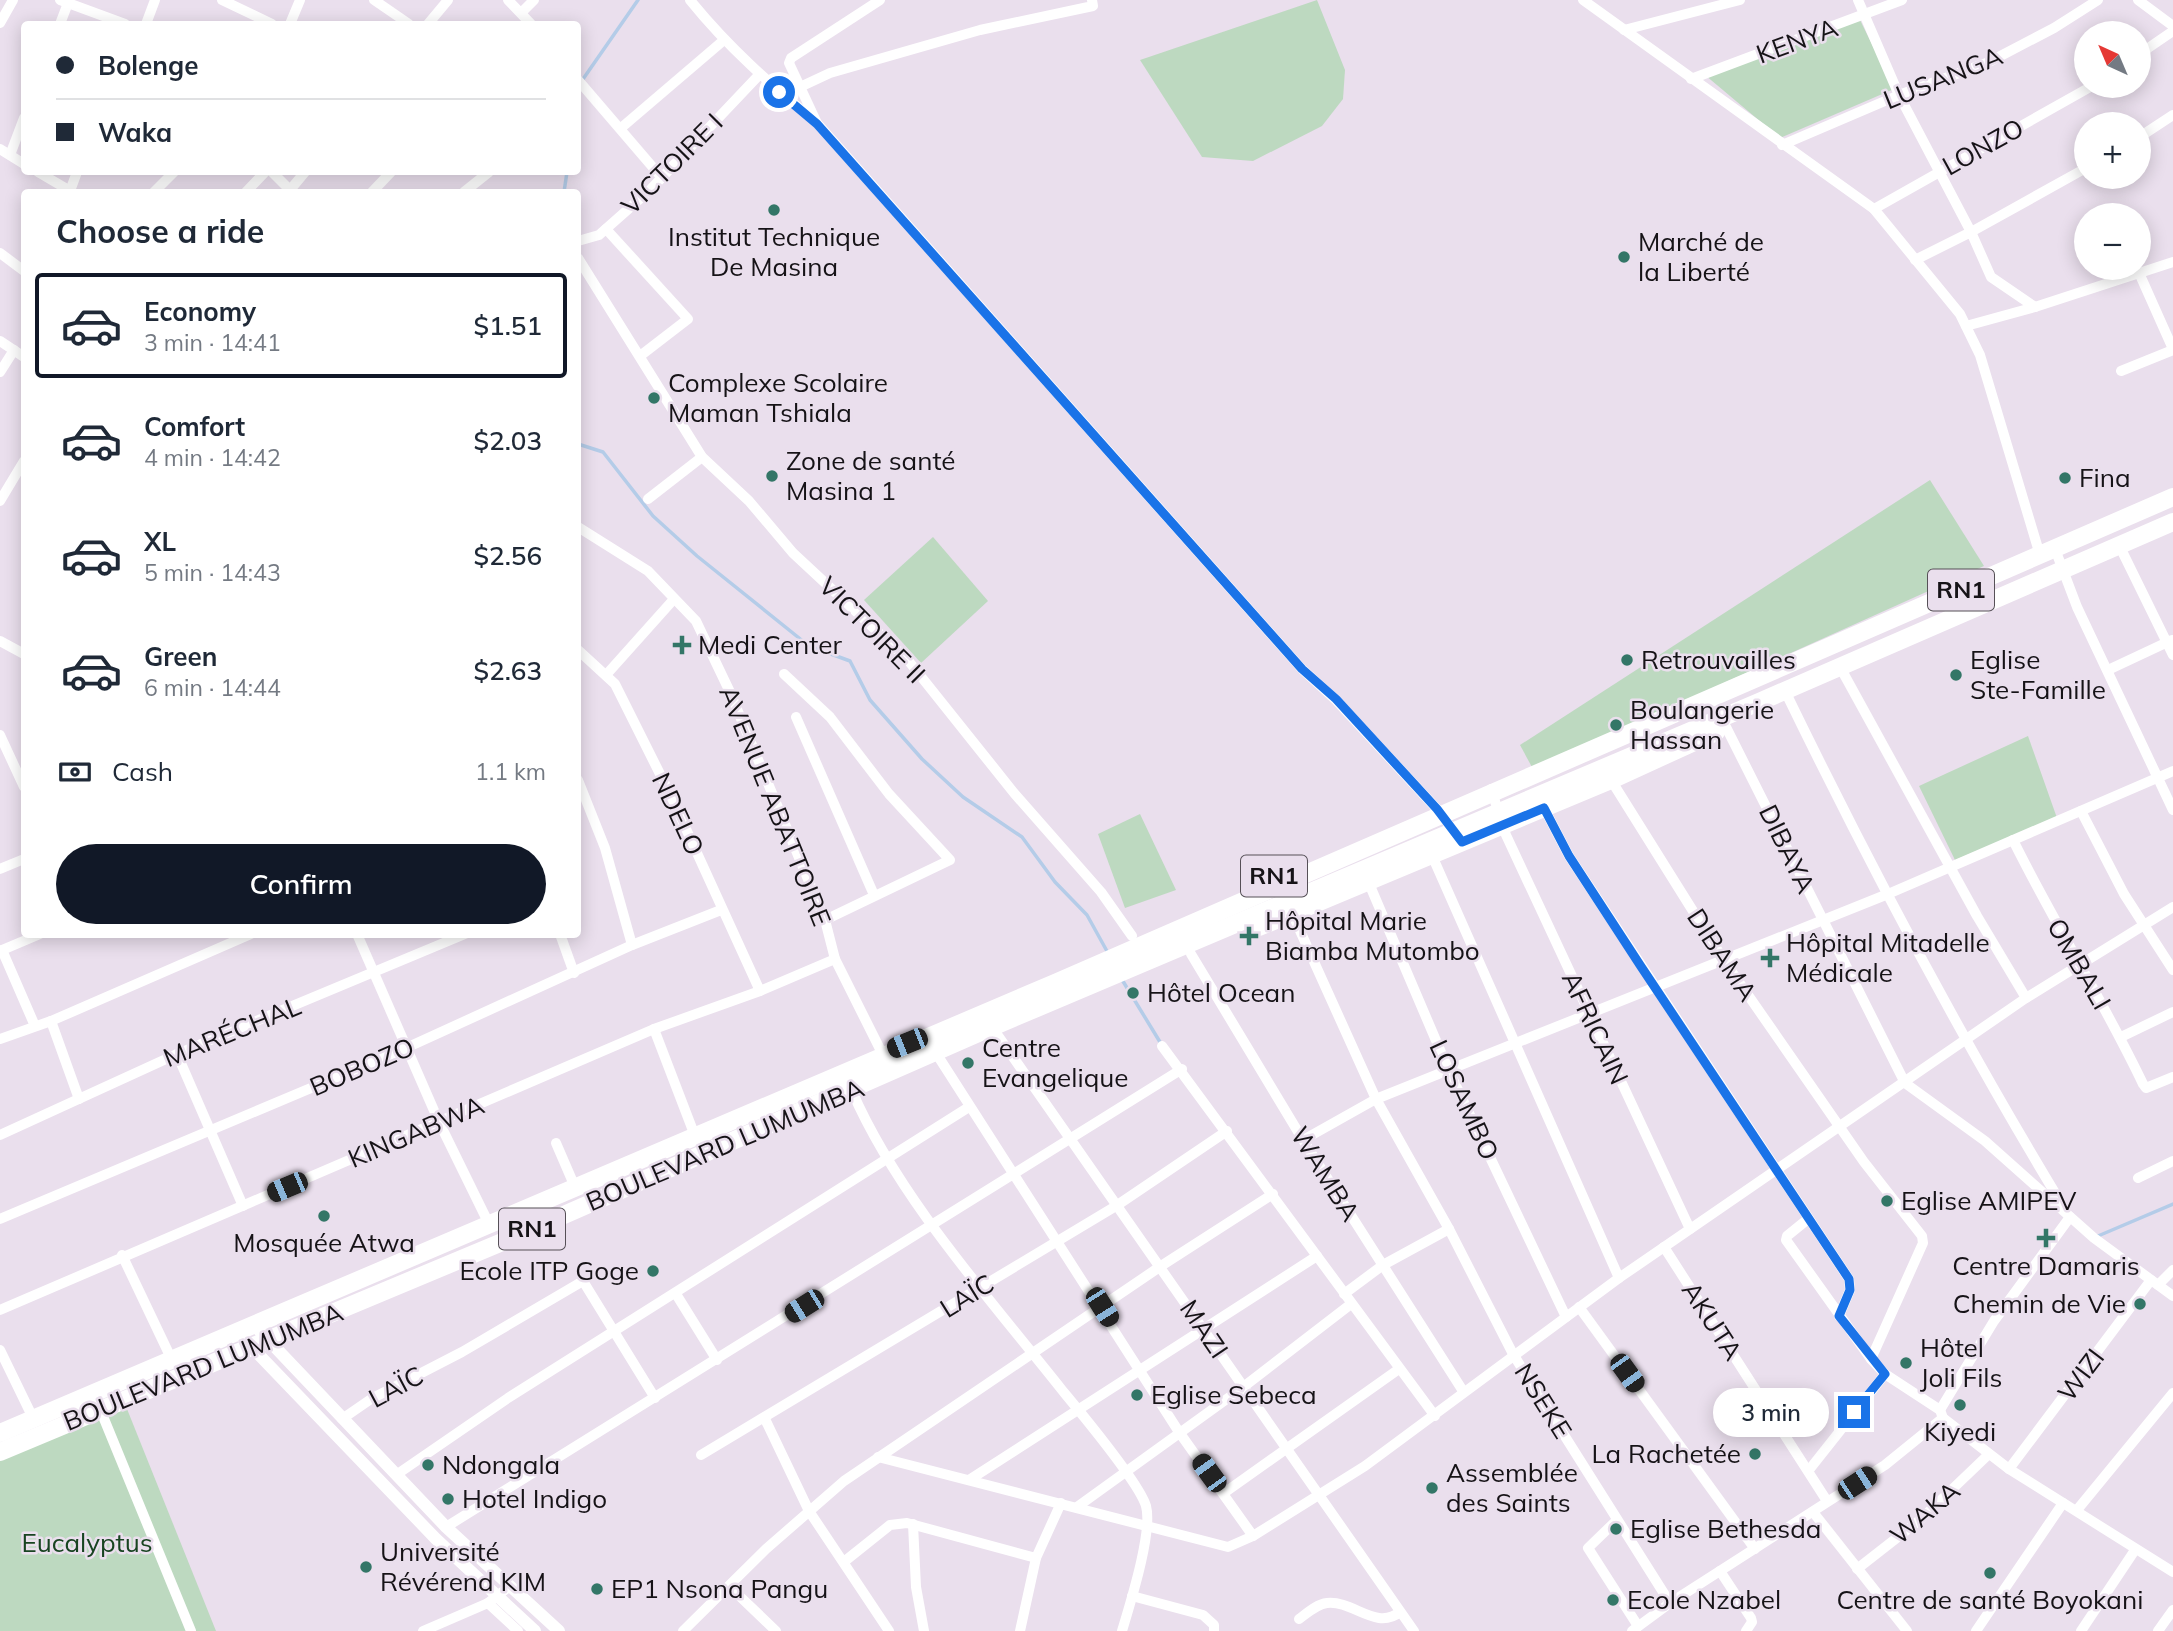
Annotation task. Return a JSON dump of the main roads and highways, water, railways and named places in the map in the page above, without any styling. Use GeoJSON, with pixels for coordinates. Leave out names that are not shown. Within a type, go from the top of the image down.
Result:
{"type":"FeatureCollection","features":[{"type":"Feature","properties":{"kind":"highway","name":"RN1"},"geometry":{"type":"LineString","coordinates":[[1107,973],[1112,946],[1132,936],[1437,809],[1698,692],[1748,683],[2173,497]]}},
{"type":"Feature","properties":{"kind":"highway","name":"RN1"},"geometry":{"type":"LineString","coordinates":[[1058,990],[1107,973],[1191,954],[1292,914],[1611,780],[1726,727],[1759,702],[2173,522]]}},
{"type":"Feature","properties":{"kind":"highway"},"geometry":{"type":"LineString","coordinates":[[1107,973],[1748,683]]}},
{"type":"Feature","properties":{"kind":"highway"},"geometry":{"type":"LineString","coordinates":[[1058,990],[1107,973],[1759,702]]}},
{"type":"Feature","properties":{"kind":"highway","name":"BOULEVARD LUMUMBA"},"geometry":{"type":"LineString","coordinates":[[0,1452],[100,1409],[164,1386],[852,1091],[992,1027],[1058,990]]}},
{"type":"Feature","properties":{"kind":"highway","name":"BOULEVARD LUMUMBA"},"geometry":{"type":"LineString","coordinates":[[0,1433],[882,1054],[1058,990]]}},
{"type":"Feature","properties":{"kind":"waterway"},"geometry":{"type":"LineString","coordinates":[[581,82],[638,0]]}},
{"type":"Feature","properties":{"kind":"waterway"},"geometry":{"type":"LineString","coordinates":[[564,189],[567,175]]}},
{"type":"Feature","properties":{"kind":"waterway"},"geometry":{"type":"LineString","coordinates":[[581,445],[603,452],[653,516],[697,556],[809,646],[850,661],[870,700],[922,759],[963,797],[1022,837],[1055,882],[1087,915],[1108,953]]}},
{"type":"Feature","properties":{"kind":"waterway"},"geometry":{"type":"LineString","coordinates":[[1121,978],[1160,1042]]}},
{"type":"Feature","properties":{"kind":"waterway"},"geometry":{"type":"LineString","coordinates":[[2098,1236],[2173,1204]]}},
{"type":"Feature","properties":{"kind":"place","name":"Institut Technique De Masina"},"geometry":{"type":"Point","coordinates":[774,210]}},
{"type":"Feature","properties":{"kind":"place","name":"Marché de la Liberté"},"geometry":{"type":"Point","coordinates":[1624,257]}},
{"type":"Feature","properties":{"kind":"place","name":"Complexe Scolaire Maman Tshiala"},"geometry":{"type":"Point","coordinates":[654,398]}},
{"type":"Feature","properties":{"kind":"place","name":"Zone de santé Masina 1"},"geometry":{"type":"Point","coordinates":[772,476]}},
{"type":"Feature","properties":{"kind":"place","name":"Fina"},"geometry":{"type":"Point","coordinates":[2065,478]}},
{"type":"Feature","properties":{"kind":"place","name":"Medi Center"},"geometry":{"type":"Point","coordinates":[682,645]}},
{"type":"Feature","properties":{"kind":"place","name":"Retrouvailles"},"geometry":{"type":"Point","coordinates":[1627,660]}},
{"type":"Feature","properties":{"kind":"place","name":"Eglise Ste-Famille"},"geometry":{"type":"Point","coordinates":[1956,675]}},
{"type":"Feature","properties":{"kind":"place","name":"Boulangerie Hassan"},"geometry":{"type":"Point","coordinates":[1616,725]}},
{"type":"Feature","properties":{"kind":"place","name":"Hôpital Marie Biamba Mutombo"},"geometry":{"type":"Point","coordinates":[1249,936]}},
{"type":"Feature","properties":{"kind":"place","name":"Hôpital Mitadelle Médicale"},"geometry":{"type":"Point","coordinates":[1770,958]}},
{"type":"Feature","properties":{"kind":"place","name":"Hôtel Ocean"},"geometry":{"type":"Point","coordinates":[1133,993]}},
{"type":"Feature","properties":{"kind":"place","name":"Centre Evangelique"},"geometry":{"type":"Point","coordinates":[968,1063]}},
{"type":"Feature","properties":{"kind":"place","name":"Eglise AMIPEV"},"geometry":{"type":"Point","coordinates":[1887,1201]}},
{"type":"Feature","properties":{"kind":"place","name":"Mosquée Atwa"},"geometry":{"type":"Point","coordinates":[324,1216]}},
{"type":"Feature","properties":{"kind":"place","name":"Centre Damaris"},"geometry":{"type":"Point","coordinates":[2046,1238]}},
{"type":"Feature","properties":{"kind":"place","name":"Ecole ITP Goge"},"geometry":{"type":"Point","coordinates":[653,1271]}},
{"type":"Feature","properties":{"kind":"place","name":"Chemin de Vie"},"geometry":{"type":"Point","coordinates":[2140,1304]}},
{"type":"Feature","properties":{"kind":"place","name":"Hôtel Joli Fils"},"geometry":{"type":"Point","coordinates":[1906,1363]}},
{"type":"Feature","properties":{"kind":"place","name":"Eglise Sebeca"},"geometry":{"type":"Point","coordinates":[1137,1395]}},
{"type":"Feature","properties":{"kind":"place","name":"Kiyedi"},"geometry":{"type":"Point","coordinates":[1960,1405]}},
{"type":"Feature","properties":{"kind":"place","name":"La Rachetée"},"geometry":{"type":"Point","coordinates":[1755,1454]}},
{"type":"Feature","properties":{"kind":"place","name":"Ndongala"},"geometry":{"type":"Point","coordinates":[428,1465]}},
{"type":"Feature","properties":{"kind":"place","name":"Assemblée des Saints"},"geometry":{"type":"Point","coordinates":[1432,1488]}},
{"type":"Feature","properties":{"kind":"place","name":"Hotel Indigo"},"geometry":{"type":"Point","coordinates":[448,1499]}},
{"type":"Feature","properties":{"kind":"place","name":"Eglise Bethesda"},"geometry":{"type":"Point","coordinates":[1616,1529]}},
{"type":"Feature","properties":{"kind":"place","name":"Université Révérend KIM"},"geometry":{"type":"Point","coordinates":[366,1567]}},
{"type":"Feature","properties":{"kind":"place","name":"Centre de santé Boyokani"},"geometry":{"type":"Point","coordinates":[1990,1573]}},
{"type":"Feature","properties":{"kind":"place","name":"EP1 Nsona Pangu"},"geometry":{"type":"Point","coordinates":[597,1589]}},
{"type":"Feature","properties":{"kind":"place","name":"Ecole Nzabel"},"geometry":{"type":"Point","coordinates":[1613,1600]}},
{"type":"Feature","properties":{"kind":"park label","name":"Eucalyptus"},"geometry":{"type":"Point","coordinates":[87,1543]}}]}
